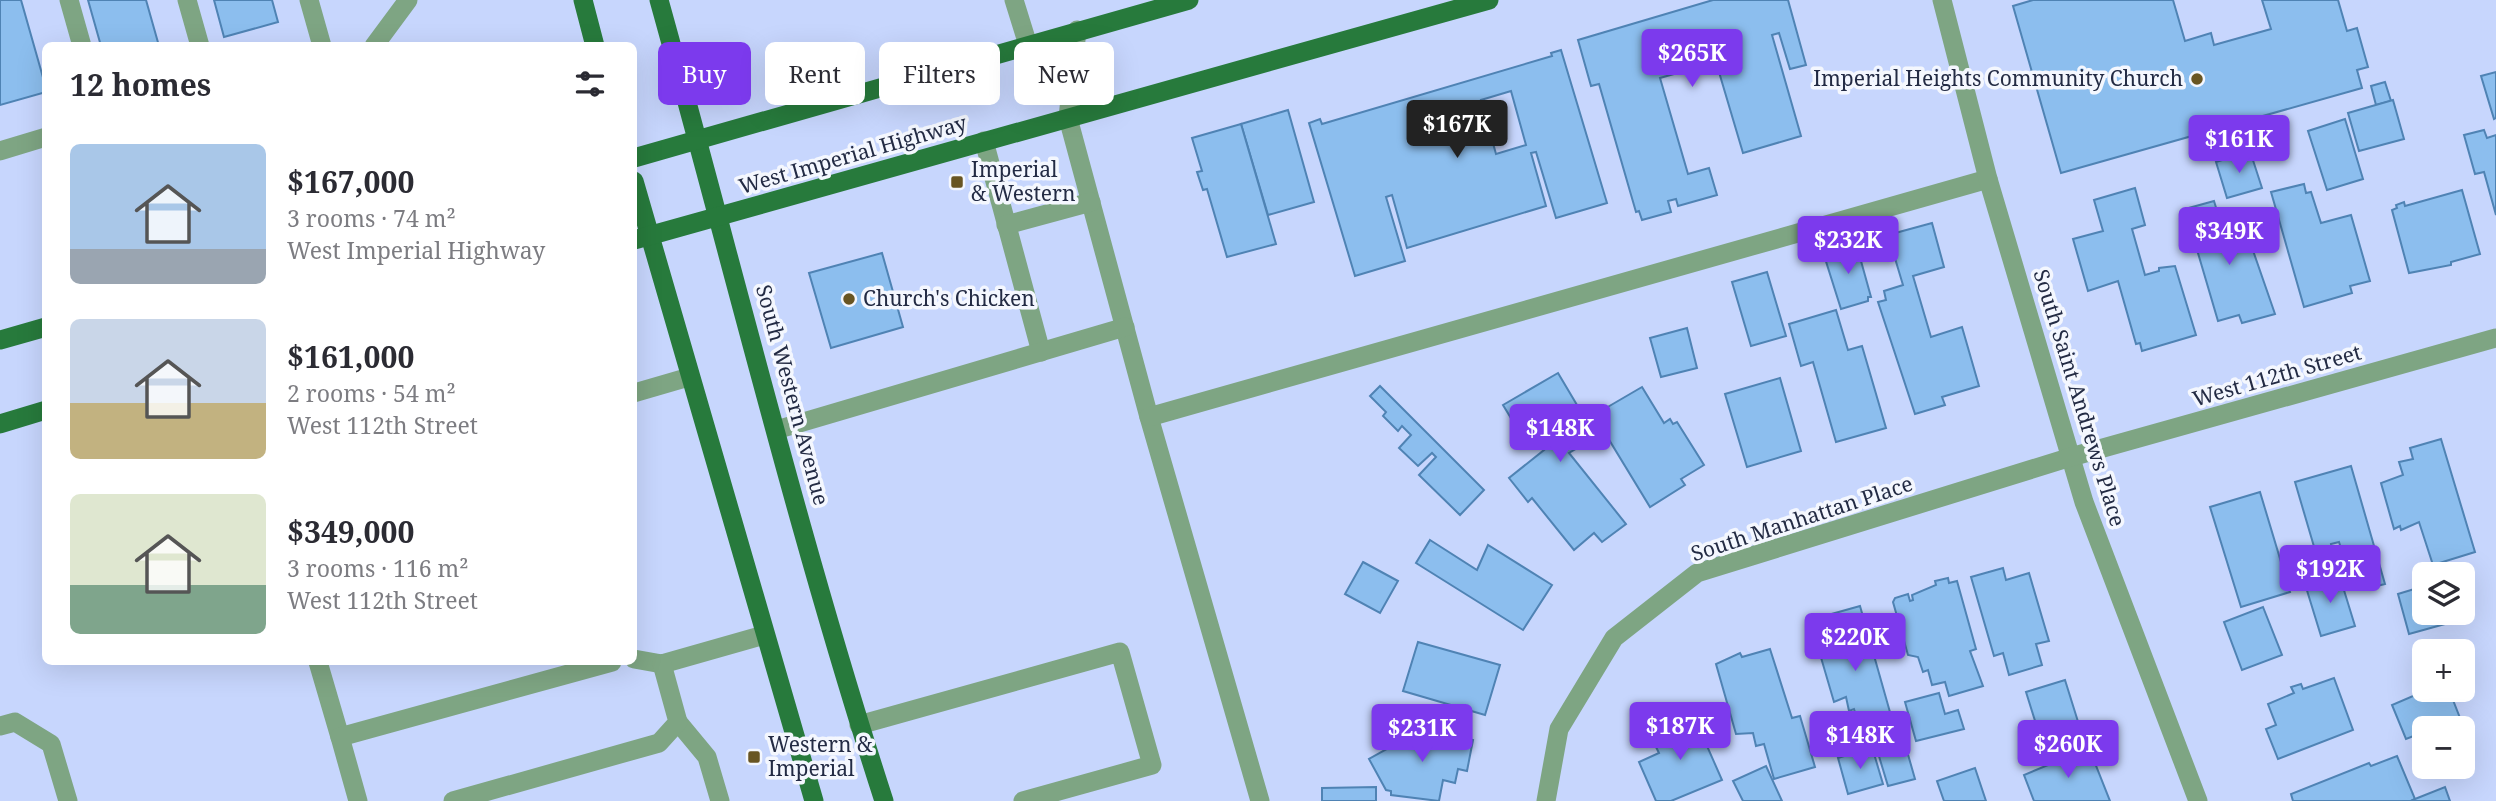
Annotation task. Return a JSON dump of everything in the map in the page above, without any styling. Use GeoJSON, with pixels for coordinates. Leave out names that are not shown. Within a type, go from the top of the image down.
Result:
{"type":"FeatureCollection","features":[{"type":"Feature","properties":{"kind":"main road"},"geometry":{"type":"LineString","coordinates":[[583,0],[594,42]]}},
{"type":"Feature","properties":{"kind":"main road","name":"South Western Avenue"},"geometry":{"type":"LineString","coordinates":[[659,0],[699,139],[776,430],[859,725],[884,801]]}},
{"type":"Feature","properties":{"kind":"main road"},"geometry":{"type":"LineString","coordinates":[[1038,42],[1189,0]]}},
{"type":"Feature","properties":{"kind":"main road","name":"West Imperial Highway"},"geometry":{"type":"LineString","coordinates":[[641,238],[1489,0]]}},
{"type":"Feature","properties":{"kind":"main road"},"geometry":{"type":"LineString","coordinates":[[637,157],[1014,49]]}},
{"type":"Feature","properties":{"kind":"main road"},"geometry":{"type":"LineString","coordinates":[[637,205],[641,238],[689,377],[814,801]]}},
{"type":"Feature","properties":{"kind":"main road"},"geometry":{"type":"LineString","coordinates":[[0,340],[42,328]]}},
{"type":"Feature","properties":{"kind":"main road"},"geometry":{"type":"LineString","coordinates":[[0,424],[42,412]]}},
{"type":"Feature","properties":{"kind":"street"},"geometry":{"type":"LineString","coordinates":[[69,0],[81,42]]}},
{"type":"Feature","properties":{"kind":"street"},"geometry":{"type":"LineString","coordinates":[[187,0],[199,42]]}},
{"type":"Feature","properties":{"kind":"street"},"geometry":{"type":"LineString","coordinates":[[309,0],[321,42]]}},
{"type":"Feature","properties":{"kind":"street"},"geometry":{"type":"LineString","coordinates":[[377,42],[408,0]]}},
{"type":"Feature","properties":{"kind":"street"},"geometry":{"type":"LineString","coordinates":[[1014,0],[1027,42]]}},
{"type":"Feature","properties":{"kind":"street","name":"South Saint Andrews Place"},"geometry":{"type":"LineString","coordinates":[[1942,0],[1988,178],[2084,502],[2198,801]]}},
{"type":"Feature","properties":{"kind":"street"},"geometry":{"type":"LineString","coordinates":[[1077,30],[1068,118],[1149,417],[1260,801]]}},
{"type":"Feature","properties":{"kind":"street"},"geometry":{"type":"LineString","coordinates":[[0,151],[42,138]]}},
{"type":"Feature","properties":{"kind":"street"},"geometry":{"type":"LineString","coordinates":[[984,141],[1041,352]]}},
{"type":"Feature","properties":{"kind":"street"},"geometry":{"type":"LineString","coordinates":[[1149,417],[1988,178]]}},
{"type":"Feature","properties":{"kind":"street"},"geometry":{"type":"LineString","coordinates":[[1006,225],[1091,202]]}},
{"type":"Feature","properties":{"kind":"street"},"geometry":{"type":"LineString","coordinates":[[776,430],[1125,327]]}},
{"type":"Feature","properties":{"kind":"street","name":"West 112th Street"},"geometry":{"type":"LineString","coordinates":[[2071,457],[2496,338]]}},
{"type":"Feature","properties":{"kind":"street"},"geometry":{"type":"LineString","coordinates":[[637,392],[689,377]]}},
{"type":"Feature","properties":{"kind":"street","name":"South Manhattan Place"},"geometry":{"type":"LineString","coordinates":[[1546,801],[1559,729],[1614,638],[1697,573],[2071,457]]}},
{"type":"Feature","properties":{"kind":"street"},"geometry":{"type":"LineString","coordinates":[[637,660],[662,664],[764,635]]}},
{"type":"Feature","properties":{"kind":"street"},"geometry":{"type":"LineString","coordinates":[[859,725],[1121,652],[1152,765],[1023,801]]}},
{"type":"Feature","properties":{"kind":"street"},"geometry":{"type":"LineString","coordinates":[[662,664],[678,722],[707,757],[720,801]]}},
{"type":"Feature","properties":{"kind":"street"},"geometry":{"type":"LineString","coordinates":[[319,665],[358,801]]}},
{"type":"Feature","properties":{"kind":"street"},"geometry":{"type":"LineString","coordinates":[[340,737],[601,665]]}},
{"type":"Feature","properties":{"kind":"street"},"geometry":{"type":"LineString","coordinates":[[0,726],[15,722],[51,744],[68,801]]}},
{"type":"Feature","properties":{"kind":"street"},"geometry":{"type":"LineString","coordinates":[[453,801],[659,743],[678,722]]}},
{"type":"Feature","properties":{"kind":"building"},"geometry":{"type":"Polygon","coordinates":[[[0,0],[21,0],[42,74],[42,93],[0,105],[0,0]]]}},
{"type":"Feature","properties":{"kind":"building"},"geometry":{"type":"Polygon","coordinates":[[[88,0],[146,0],[158,42],[100,42],[88,0]]]}},
{"type":"Feature","properties":{"kind":"building"},"geometry":{"type":"Polygon","coordinates":[[[214,0],[272,0],[278,22],[224,37],[214,0]]]}},
{"type":"Feature","properties":{"kind":"building"},"geometry":{"type":"Polygon","coordinates":[[[1713,0],[1788,0],[1806,65],[1790,69],[1779,33],[1772,35],[1801,136],[1743,153],[1716,62],[1660,78],[1688,174],[1709,168],[1717,195],[1678,206],[1676,199],[1668,201],[1671,212],[1642,220],[1639,211],[1636,212],[1599,84],[1591,86],[1578,40],[1713,0]]]}},
{"type":"Feature","properties":{"kind":"building","name":"Imperial Heights Community Church"},"geometry":{"type":"Polygon","coordinates":[[[2033,0],[2173,0],[2185,41],[2211,33],[2214,45],[2271,29],[2262,0],[2338,0],[2347,31],[2357,28],[2368,67],[2357,70],[2362,88],[2061,173],[2013,6],[2033,0]]]}},
{"type":"Feature","properties":{"kind":"building"},"geometry":{"type":"Polygon","coordinates":[[[1561,50],[1607,203],[1556,218],[1536,152],[1531,153],[1546,206],[1407,248],[1392,195],[1386,197],[1405,261],[1355,276],[1309,123],[1320,119],[1322,124],[1552,56],[1551,53],[1561,50]],[[1511,91],[1481,100],[1496,154],[1526,145],[1511,91]]]}},
{"type":"Feature","properties":{"kind":"building"},"geometry":{"type":"Polygon","coordinates":[[[2496,72],[2496,118],[2494,119],[2481,76],[2496,72]]]}},
{"type":"Feature","properties":{"kind":"building"},"geometry":{"type":"Polygon","coordinates":[[[2385,82],[2391,101],[2376,105],[2371,86],[2385,82]]]}},
{"type":"Feature","properties":{"kind":"building"},"geometry":{"type":"Polygon","coordinates":[[[2393,100],[2404,139],[2359,151],[2348,113],[2393,100]]]}},
{"type":"Feature","properties":{"kind":"building"},"geometry":{"type":"Polygon","coordinates":[[[1288,110],[1314,202],[1268,215],[1241,124],[1288,110]]]}},
{"type":"Feature","properties":{"kind":"building"},"geometry":{"type":"Polygon","coordinates":[[[2345,119],[2363,179],[2327,190],[2308,131],[2345,119]]]}},
{"type":"Feature","properties":{"kind":"building"},"geometry":{"type":"Polygon","coordinates":[[[1241,124],[1276,244],[1227,257],[1207,189],[1203,190],[1197,172],[1202,171],[1192,138],[1241,124]]]}},
{"type":"Feature","properties":{"kind":"building"},"geometry":{"type":"Polygon","coordinates":[[[2484,130],[2487,138],[2496,135],[2496,215],[2484,172],[2475,174],[2464,135],[2484,130]]]}},
{"type":"Feature","properties":{"kind":"building"},"geometry":{"type":"Polygon","coordinates":[[[2250,151],[2262,188],[2227,198],[2216,162],[2250,151]]]}},
{"type":"Feature","properties":{"kind":"building"},"geometry":{"type":"Polygon","coordinates":[[[2304,184],[2306,193],[2311,192],[2321,223],[2351,215],[2370,281],[2350,286],[2352,293],[2304,307],[2271,192],[2304,184]]]}},
{"type":"Feature","properties":{"kind":"building"},"geometry":{"type":"Polygon","coordinates":[[[2135,188],[2145,225],[2132,229],[2145,275],[2159,271],[2159,268],[2175,266],[2196,335],[2142,351],[2140,343],[2136,344],[2118,281],[2088,291],[2073,239],[2103,231],[2094,200],[2135,188]]]}},
{"type":"Feature","properties":{"kind":"building"},"geometry":{"type":"Polygon","coordinates":[[[2462,190],[2480,254],[2451,262],[2451,265],[2409,273],[2392,210],[2404,202],[2405,206],[2462,190]]]}},
{"type":"Feature","properties":{"kind":"building"},"geometry":{"type":"Polygon","coordinates":[[[2214,201],[2218,214],[2226,212],[2233,238],[2244,235],[2246,240],[2249,239],[2275,314],[2242,323],[2239,315],[2218,321],[2185,209],[2214,201]]]}},
{"type":"Feature","properties":{"kind":"building"},"geometry":{"type":"Polygon","coordinates":[[[1932,223],[1944,267],[1913,276],[1931,337],[1962,327],[1979,386],[1942,397],[1945,405],[1915,414],[1878,302],[1886,300],[1884,291],[1903,285],[1888,235],[1932,223]]]}},
{"type":"Feature","properties":{"kind":"building"},"geometry":{"type":"Polygon","coordinates":[[[1856,243],[1871,297],[1868,297],[1868,301],[1841,309],[1823,252],[1856,243]]]}},
{"type":"Feature","properties":{"kind":"building"},"geometry":{"type":"Polygon","coordinates":[[[882,253],[903,327],[831,348],[809,273],[882,253]]]}},
{"type":"Feature","properties":{"kind":"building"},"geometry":{"type":"Polygon","coordinates":[[[1767,272],[1786,336],[1751,346],[1732,282],[1767,272]]]}},
{"type":"Feature","properties":{"kind":"building"},"geometry":{"type":"Polygon","coordinates":[[[1836,310],[1848,350],[1862,346],[1886,428],[1836,442],[1813,362],[1801,366],[1789,324],[1836,310]]]}},
{"type":"Feature","properties":{"kind":"building"},"geometry":{"type":"Polygon","coordinates":[[[1687,328],[1697,368],[1661,377],[1650,338],[1687,328]]]}},
{"type":"Feature","properties":{"kind":"building"},"geometry":{"type":"Polygon","coordinates":[[[1558,373],[1596,437],[1569,453],[1626,524],[1602,542],[1594,533],[1574,550],[1532,498],[1528,502],[1509,478],[1544,450],[1529,432],[1523,438],[1503,405],[1558,373]]]}},
{"type":"Feature","properties":{"kind":"building"},"geometry":{"type":"Polygon","coordinates":[[[1780,378],[1801,451],[1747,467],[1725,394],[1780,378]]]}},
{"type":"Feature","properties":{"kind":"building"},"geometry":{"type":"Polygon","coordinates":[[[1380,386],[1484,490],[1460,515],[1419,475],[1436,457],[1432,453],[1418,466],[1399,448],[1411,435],[1402,426],[1398,431],[1383,416],[1386,412],[1370,396],[1380,386]]]}},
{"type":"Feature","properties":{"kind":"building"},"geometry":{"type":"Polygon","coordinates":[[[1642,387],[1664,423],[1670,419],[1673,424],[1677,422],[1704,465],[1681,479],[1685,485],[1650,507],[1594,415],[1642,387]]]}},
{"type":"Feature","properties":{"kind":"building"},"geometry":{"type":"Polygon","coordinates":[[[2441,439],[2475,552],[2443,562],[2432,562],[2419,522],[2401,530],[2400,526],[2394,529],[2381,483],[2403,475],[2399,462],[2413,459],[2410,448],[2441,439]]]}},
{"type":"Feature","properties":{"kind":"building"},"geometry":{"type":"Polygon","coordinates":[[[2351,466],[2385,584],[2369,588],[2366,577],[2357,580],[2351,559],[2345,561],[2339,542],[2331,544],[2332,549],[2315,550],[2295,482],[2351,466]]]}},
{"type":"Feature","properties":{"kind":"building"},"geometry":{"type":"Polygon","coordinates":[[[2260,492],[2290,592],[2241,607],[2210,507],[2260,492]]]}},
{"type":"Feature","properties":{"kind":"building"},"geometry":{"type":"Polygon","coordinates":[[[1430,540],[1477,570],[1488,545],[1552,585],[1523,630],[1416,563],[1430,540]]]}},
{"type":"Feature","properties":{"kind":"building"},"geometry":{"type":"Polygon","coordinates":[[[1363,562],[1398,581],[1380,613],[1345,594],[1363,562]]]}},
{"type":"Feature","properties":{"kind":"building"},"geometry":{"type":"Polygon","coordinates":[[[2003,568],[2006,580],[2029,573],[2049,641],[2036,644],[2042,665],[2009,675],[2003,653],[1994,656],[1971,577],[2003,568]]]}},
{"type":"Feature","properties":{"kind":"building"},"geometry":{"type":"Polygon","coordinates":[[[2339,574],[2355,626],[2321,636],[2305,584],[2339,574]]]}},
{"type":"Feature","properties":{"kind":"building"},"geometry":{"type":"Polygon","coordinates":[[[1948,578],[1949,583],[1957,581],[1976,649],[1970,651],[1983,686],[1949,696],[1945,682],[1932,685],[1928,670],[1923,672],[1918,657],[1908,655],[1893,602],[1895,598],[1908,594],[1910,601],[1913,600],[1912,595],[1936,585],[1935,581],[1948,578]]]}},
{"type":"Feature","properties":{"kind":"building"},"geometry":{"type":"Polygon","coordinates":[[[2412,590],[2412,625],[2441,625],[2409,634],[2398,594],[2412,590]]]}},
{"type":"Feature","properties":{"kind":"building"},"geometry":{"type":"Polygon","coordinates":[[[1860,606],[1899,744],[1875,751],[1869,732],[1862,735],[1854,709],[1849,711],[1846,697],[1834,702],[1810,620],[1860,606]]]}},
{"type":"Feature","properties":{"kind":"building"},"geometry":{"type":"Polygon","coordinates":[[[2263,607],[2282,655],[2242,670],[2224,622],[2263,607]]]}},
{"type":"Feature","properties":{"kind":"building"},"geometry":{"type":"Polygon","coordinates":[[[1418,642],[1500,665],[1485,715],[1403,691],[1418,642]]]}},
{"type":"Feature","properties":{"kind":"building"},"geometry":{"type":"Polygon","coordinates":[[[1770,649],[1792,718],[1800,716],[1815,767],[1774,779],[1764,744],[1756,746],[1753,733],[1736,734],[1716,664],[1740,653],[1742,657],[1770,649]]]}},
{"type":"Feature","properties":{"kind":"building"},"geometry":{"type":"Polygon","coordinates":[[[2334,678],[2353,730],[2278,759],[2266,729],[2276,725],[2268,704],[2294,693],[2291,687],[2301,684],[2303,689],[2334,678]]]}},
{"type":"Feature","properties":{"kind":"building"},"geometry":{"type":"Polygon","coordinates":[[[2065,680],[2080,728],[2041,740],[2026,692],[2065,680]]]}},
{"type":"Feature","properties":{"kind":"building"},"geometry":{"type":"Polygon","coordinates":[[[1939,693],[1945,714],[1958,710],[1964,729],[1916,741],[1905,702],[1939,693]]]}},
{"type":"Feature","properties":{"kind":"building"},"geometry":{"type":"Polygon","coordinates":[[[2412,696],[2412,702],[2454,702],[2459,716],[2412,716],[2412,737],[2406,739],[2392,705],[2412,696]]]}},
{"type":"Feature","properties":{"kind":"building"},"geometry":{"type":"Polygon","coordinates":[[[1692,712],[1722,780],[1671,801],[1656,801],[1639,762],[1659,753],[1653,741],[1668,734],[1664,725],[1692,712]]]}},
{"type":"Feature","properties":{"kind":"building"},"geometry":{"type":"Polygon","coordinates":[[[1404,727],[1473,740],[1467,771],[1458,769],[1455,783],[1443,780],[1439,801],[1391,795],[1369,759],[1401,741],[1404,727]]]}},
{"type":"Feature","properties":{"kind":"building"},"geometry":{"type":"Polygon","coordinates":[[[1905,744],[1915,779],[1888,786],[1878,753],[1905,744]]]}},
{"type":"Feature","properties":{"kind":"building"},"geometry":{"type":"Polygon","coordinates":[[[1872,747],[1883,784],[1848,794],[1838,758],[1872,747]]]}},
{"type":"Feature","properties":{"kind":"building"},"geometry":{"type":"Polygon","coordinates":[[[2089,748],[2110,801],[2034,801],[2024,775],[2089,748]]]}},
{"type":"Feature","properties":{"kind":"building"},"geometry":{"type":"Polygon","coordinates":[[[2397,756],[2415,799],[2411,801],[2293,801],[2291,794],[2369,763],[2371,766],[2397,756]]]}},
{"type":"Feature","properties":{"kind":"building"},"geometry":{"type":"Polygon","coordinates":[[[1766,766],[1782,801],[1743,801],[1733,781],[1766,766]]]}},
{"type":"Feature","properties":{"kind":"building"},"geometry":{"type":"Polygon","coordinates":[[[1975,768],[1986,801],[1944,801],[1937,781],[1975,768]]]}},
{"type":"Feature","properties":{"kind":"building"},"geometry":{"type":"Polygon","coordinates":[[[1376,787],[1376,801],[1322,801],[1322,788],[1376,787]]]}},
{"type":"Feature","properties":{"kind":"building"},"geometry":{"type":"Polygon","coordinates":[[[2445,787],[2450,801],[2411,801],[2415,799],[2445,787]]]}},
{"type":"Feature","properties":{"kind":"place","name":"Imperial Heights Community Church"},"geometry":{"type":"Point","coordinates":[2197,79]}},
{"type":"Feature","properties":{"kind":"place","name":"Imperial & Western"},"geometry":{"type":"Point","coordinates":[957,182]}},
{"type":"Feature","properties":{"kind":"place","name":"Church's Chicken"},"geometry":{"type":"Point","coordinates":[849,299]}},
{"type":"Feature","properties":{"kind":"place","name":"Western & Imperial"},"geometry":{"type":"Point","coordinates":[754,757]}}]}
